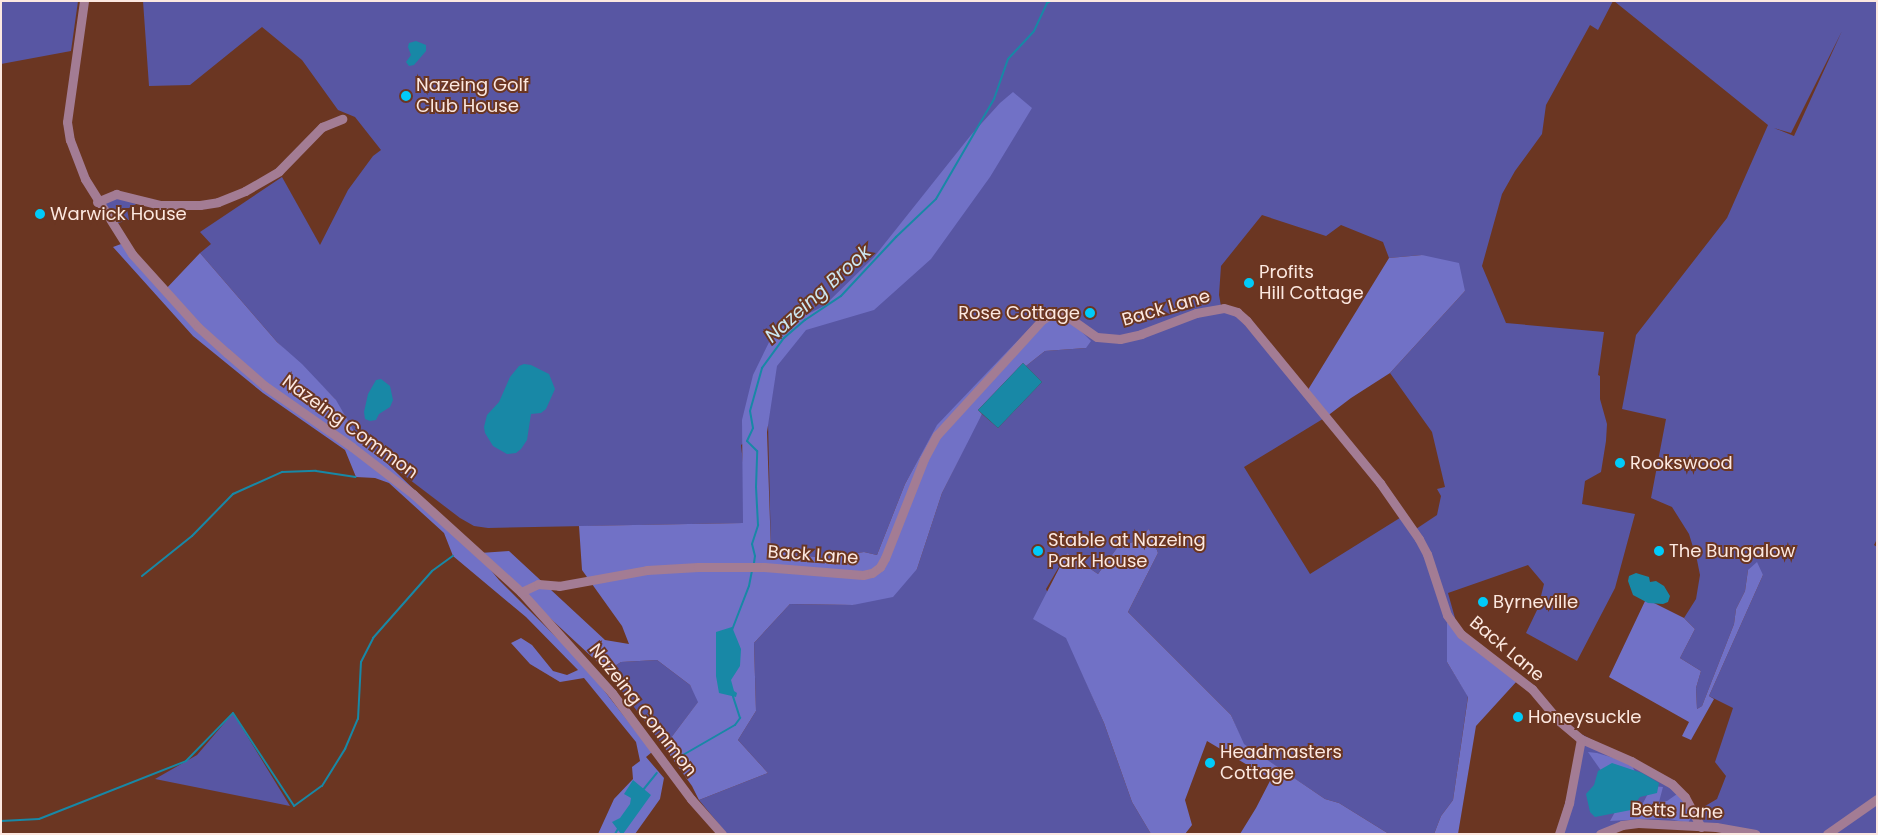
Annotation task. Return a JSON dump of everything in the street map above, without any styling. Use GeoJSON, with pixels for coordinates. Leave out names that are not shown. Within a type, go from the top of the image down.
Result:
{"type":"FeatureCollection","features":[{"type":"Feature","properties":{"kind":"street","name":"Nazeing Common"},"geometry":{"type":"LineString","coordinates":[[84,1],[67,122],[76,158],[97,202],[137,261],[198,327],[223,350],[265,386],[352,447],[413,494],[521,592],[612,692],[690,799],[722,834]]}},
{"type":"Feature","properties":{"kind":"street"},"geometry":{"type":"LineString","coordinates":[[97,202],[106,196],[116,194],[160,205],[200,205],[218,202],[244,191],[279,171],[322,127],[342,119]]}},
{"type":"Feature","properties":{"kind":"street","name":"Back Lane"},"geometry":{"type":"LineString","coordinates":[[521,592],[538,584],[559,586],[647,570],[698,567],[764,567],[863,575],[872,574],[880,567],[885,558],[924,459],[937,435],[949,419],[1042,320],[1050,315],[1060,314],[1068,317],[1097,336],[1120,339],[1140,334],[1196,313],[1224,308],[1237,312],[1247,320],[1380,484],[1427,554],[1447,614],[1453,625],[1476,647],[1532,689],[1558,720],[1580,738],[1631,761],[1672,784],[1685,796],[1701,827]]}},
{"type":"Feature","properties":{"kind":"street"},"geometry":{"type":"LineString","coordinates":[[1560,834],[1568,804],[1580,738]]}},
{"type":"Feature","properties":{"kind":"street"},"geometry":{"type":"LineString","coordinates":[[1827,834],[1877,798]]}},
{"type":"Feature","properties":{"kind":"street","name":"Betts Lane"},"geometry":{"type":"LineString","coordinates":[[1600,834],[1632,823],[1701,827],[1755,834]]}},
{"type":"Feature","properties":{"kind":"shaded area"},"geometry":{"type":"Polygon","coordinates":[[[1,1],[78,1],[71,51],[1,64],[1,1]]]}},
{"type":"Feature","properties":{"kind":"shaded area"},"geometry":{"type":"Polygon","coordinates":[[[143,1],[1613,1],[1598,30],[1590,25],[1546,105],[1542,134],[1515,171],[1502,194],[1482,266],[1506,323],[1604,332],[1598,375],[1600,376],[1600,399],[1607,424],[1606,441],[1601,472],[1585,481],[1582,504],[1635,514],[1615,588],[1577,661],[1526,633],[1538,608],[1544,584],[1528,565],[1448,593],[1455,618],[1447,622],[1447,662],[1468,696],[1453,800],[1441,816],[1434,834],[1389,834],[1339,803],[1325,799],[1243,744],[1231,715],[1128,612],[1158,553],[1149,529],[1133,542],[1117,548],[1098,574],[1067,553],[1046,589],[1104,723],[1132,802],[1151,834],[727,834],[699,800],[768,773],[738,740],[756,711],[754,643],[790,604],[853,605],[917,569],[942,493],[982,414],[998,428],[1042,382],[1026,366],[1045,351],[1086,348],[1041,316],[937,426],[905,484],[877,555],[864,552],[823,558],[771,551],[768,423],[741,445],[744,471],[743,523],[488,528],[474,526],[460,518],[376,454],[354,431],[334,398],[277,342],[200,253],[211,244],[200,232],[282,177],[320,245],[348,190],[373,156],[381,150],[355,117],[338,110],[302,60],[262,27],[190,85],[149,86],[143,1]],[[1262,215],[1221,266],[1219,295],[1222,312],[1236,315],[1326,417],[1244,467],[1310,574],[1403,516],[1413,531],[1437,515],[1441,496],[1437,489],[1445,487],[1432,432],[1390,373],[1465,291],[1422,255],[1389,258],[1383,242],[1341,225],[1326,236],[1262,215]]]}},
{"type":"Feature","properties":{"kind":"shaded area"},"geometry":{"type":"Polygon","coordinates":[[[1614,1],[1877,1],[1877,539],[1874,545],[1877,547],[1877,834],[1755,834],[1633,823],[1600,834],[1556,834],[1567,797],[1579,733],[1662,776],[1695,812],[1717,799],[1726,776],[1715,762],[1733,708],[1709,696],[1763,575],[1748,570],[1745,591],[1736,609],[1734,624],[1702,706],[1697,709],[1696,688],[1701,671],[1680,658],[1695,629],[1684,618],[1696,599],[1700,575],[1697,560],[1689,534],[1672,507],[1651,498],[1666,419],[1622,409],[1636,335],[1727,218],[1768,125],[1614,1]],[[1842,31],[1791,133],[1774,128],[1794,136],[1842,31]]]}},
{"type":"Feature","properties":{"kind":"shaded area"},"geometry":{"type":"Polygon","coordinates":[[[1013,92],[1032,108],[990,177],[931,259],[874,310],[806,330],[777,366],[767,432],[771,551],[823,558],[864,552],[877,555],[905,484],[937,425],[1041,316],[1051,321],[1059,319],[1072,322],[1091,341],[1086,348],[1045,351],[1026,366],[1023,363],[978,410],[982,414],[942,493],[917,569],[893,597],[853,605],[790,604],[754,643],[756,711],[738,740],[768,773],[699,800],[692,786],[664,747],[698,702],[690,685],[657,660],[621,662],[607,671],[480,553],[509,551],[605,640],[629,644],[622,626],[582,570],[579,526],[743,523],[742,420],[753,375],[775,330],[824,306],[874,257],[971,135],[1000,103],[1013,92]]]}},
{"type":"Feature","properties":{"kind":"shaded area"},"geometry":{"type":"Polygon","coordinates":[[[110,198],[140,202],[127,209],[129,220],[114,224],[105,204],[110,198]]]}},
{"type":"Feature","properties":{"kind":"shaded area"},"geometry":{"type":"Polygon","coordinates":[[[121,244],[164,291],[200,253],[277,342],[302,364],[336,400],[354,431],[466,540],[499,580],[585,666],[652,752],[646,757],[664,778],[660,799],[635,834],[598,834],[614,799],[633,779],[632,767],[640,761],[636,742],[584,678],[560,682],[530,664],[511,643],[521,638],[532,645],[553,671],[567,675],[578,670],[526,617],[453,556],[444,533],[389,483],[375,478],[356,477],[345,450],[263,393],[193,336],[113,247],[121,244]]]}},
{"type":"Feature","properties":{"kind":"shaded area"},"geometry":{"type":"Polygon","coordinates":[[[1422,255],[1459,263],[1465,291],[1390,373],[1326,417],[1306,393],[1389,258],[1422,255]]]}},
{"type":"Feature","properties":{"kind":"shaded area"},"geometry":{"type":"Polygon","coordinates":[[[1149,529],[1158,553],[1128,612],[1231,715],[1244,744],[1325,799],[1339,803],[1389,834],[1240,834],[1271,779],[1207,741],[1185,800],[1192,825],[1185,834],[1151,834],[1132,802],[1104,723],[1066,638],[1033,619],[1067,553],[1098,574],[1117,548],[1133,542],[1149,529]]]}},
{"type":"Feature","properties":{"kind":"shaded area"},"geometry":{"type":"Polygon","coordinates":[[[1757,562],[1763,575],[1709,696],[1714,699],[1691,740],[1682,736],[1689,722],[1609,677],[1646,599],[1684,618],[1695,629],[1680,658],[1701,671],[1696,688],[1697,709],[1702,706],[1734,624],[1736,609],[1745,591],[1748,570],[1757,562]]]}},
{"type":"Feature","properties":{"kind":"shaded area"},"geometry":{"type":"Polygon","coordinates":[[[1447,622],[1517,681],[1476,726],[1458,834],[1434,834],[1441,816],[1453,800],[1468,697],[1447,662],[1447,622]]]}},
{"type":"Feature","properties":{"kind":"shaded area"},"geometry":{"type":"Polygon","coordinates":[[[657,660],[690,685],[699,701],[664,747],[607,671],[621,662],[657,660]]]}},
{"type":"Feature","properties":{"kind":"shaded area"},"geometry":{"type":"Polygon","coordinates":[[[233,713],[290,806],[155,779],[197,755],[233,713]]]}},
{"type":"Feature","properties":{"kind":"shaded area"},"geometry":{"type":"Polygon","coordinates":[[[1588,752],[1631,763],[1635,772],[1602,772],[1588,752]]]}},
{"type":"Feature","properties":{"kind":"shaded area"},"geometry":{"type":"Polygon","coordinates":[[[1652,786],[1663,787],[1659,802],[1667,801],[1680,792],[1692,816],[1688,823],[1665,818],[1610,821],[1615,812],[1632,800],[1642,805],[1652,786]]]}},
{"type":"Feature","properties":{"kind":"water"},"geometry":{"type":"Polygon","coordinates":[[[416,41],[426,45],[426,51],[414,65],[409,66],[406,62],[411,55],[408,47],[409,43],[416,41]]]}},
{"type":"Feature","properties":{"kind":"water"},"geometry":{"type":"Polygon","coordinates":[[[1023,363],[1042,382],[998,428],[978,410],[1023,363]]]}},
{"type":"Feature","properties":{"kind":"water"},"geometry":{"type":"Polygon","coordinates":[[[524,364],[531,365],[549,374],[555,389],[546,409],[541,413],[531,414],[527,440],[521,449],[516,453],[507,454],[493,446],[485,433],[484,427],[487,415],[499,402],[510,377],[519,366],[524,364]]]}},
{"type":"Feature","properties":{"kind":"water"},"geometry":{"type":"Polygon","coordinates":[[[381,379],[390,386],[393,400],[390,407],[379,414],[376,420],[370,421],[365,419],[364,412],[368,394],[376,380],[381,379]]]}},
{"type":"Feature","properties":{"kind":"water"},"geometry":{"type":"Polygon","coordinates":[[[1636,573],[1649,577],[1650,582],[1656,581],[1664,586],[1670,596],[1668,602],[1663,604],[1648,603],[1633,595],[1628,581],[1629,576],[1636,573]]]}},
{"type":"Feature","properties":{"kind":"water"},"geometry":{"type":"Polygon","coordinates":[[[732,627],[741,649],[740,666],[731,680],[734,691],[737,693],[736,697],[719,693],[716,676],[716,632],[732,627]]]}},
{"type":"Feature","properties":{"kind":"water"},"geometry":{"type":"Polygon","coordinates":[[[1612,763],[1642,773],[1659,783],[1657,793],[1640,797],[1631,810],[1595,817],[1590,812],[1586,794],[1594,785],[1598,771],[1612,763]]]}},
{"type":"Feature","properties":{"kind":"water"},"geometry":{"type":"Polygon","coordinates":[[[633,780],[651,795],[623,834],[621,834],[612,822],[620,818],[630,804],[631,798],[624,794],[633,780]]]}},
{"type":"Feature","properties":{"kind":"waterway","name":"Nazeing Brook"},"geometry":{"type":"LineString","coordinates":[[754,563],[755,556],[752,544],[758,525],[757,451],[747,441],[753,428],[750,411],[762,368],[784,338],[805,320],[841,296],[896,237],[936,199],[994,99],[1008,59],[1034,31],[1047,3],[1051,1]]}},
{"type":"Feature","properties":{"kind":"waterway"},"geometry":{"type":"LineString","coordinates":[[142,576],[192,536],[233,494],[282,472],[316,471],[356,477]]}},
{"type":"Feature","properties":{"kind":"waterway"},"geometry":{"type":"LineString","coordinates":[[1,821],[39,819],[186,761],[233,713],[294,806],[322,786],[345,749],[358,719],[361,662],[373,638],[432,571],[453,556]]}},
{"type":"Feature","properties":{"kind":"waterway","name":"Nazeing Brook"},"geometry":{"type":"LineString","coordinates":[[732,630],[749,586],[752,570]]}},
{"type":"Feature","properties":{"kind":"waterway","name":"Nazeing Brook"},"geometry":{"type":"LineString","coordinates":[[676,759],[735,725],[740,718],[733,696]]}},
{"type":"Feature","properties":{"kind":"waterway","name":"Nazeing Brook"},"geometry":{"type":"LineString","coordinates":[[643,790],[657,773]]}},
{"type":"Feature","properties":{"kind":"waterway","name":"Nazeing Brook"},"geometry":{"type":"LineString","coordinates":[[615,834],[619,827]]}},
{"type":"Feature","properties":{"kind":"place","name":"Nazeing Golf Club House"},"geometry":{"type":"Point","coordinates":[406,96]}},
{"type":"Feature","properties":{"kind":"place","name":"Warwick House"},"geometry":{"type":"Point","coordinates":[40,214]}},
{"type":"Feature","properties":{"kind":"place","name":"Profits Hill Cottage"},"geometry":{"type":"Point","coordinates":[1249,283]}},
{"type":"Feature","properties":{"kind":"place","name":"Rose Cottage"},"geometry":{"type":"Point","coordinates":[1090,313]}},
{"type":"Feature","properties":{"kind":"place","name":"Rookswood"},"geometry":{"type":"Point","coordinates":[1620,463]}},
{"type":"Feature","properties":{"kind":"place","name":"Stable at Nazeing Park House"},"geometry":{"type":"Point","coordinates":[1038,551]}},
{"type":"Feature","properties":{"kind":"place","name":"The Bungalow"},"geometry":{"type":"Point","coordinates":[1659,551]}},
{"type":"Feature","properties":{"kind":"place","name":"Byrneville"},"geometry":{"type":"Point","coordinates":[1483,602]}},
{"type":"Feature","properties":{"kind":"place","name":"Honeysuckle"},"geometry":{"type":"Point","coordinates":[1518,717]}},
{"type":"Feature","properties":{"kind":"place","name":"Headmasters Cottage"},"geometry":{"type":"Point","coordinates":[1210,763]}}]}
